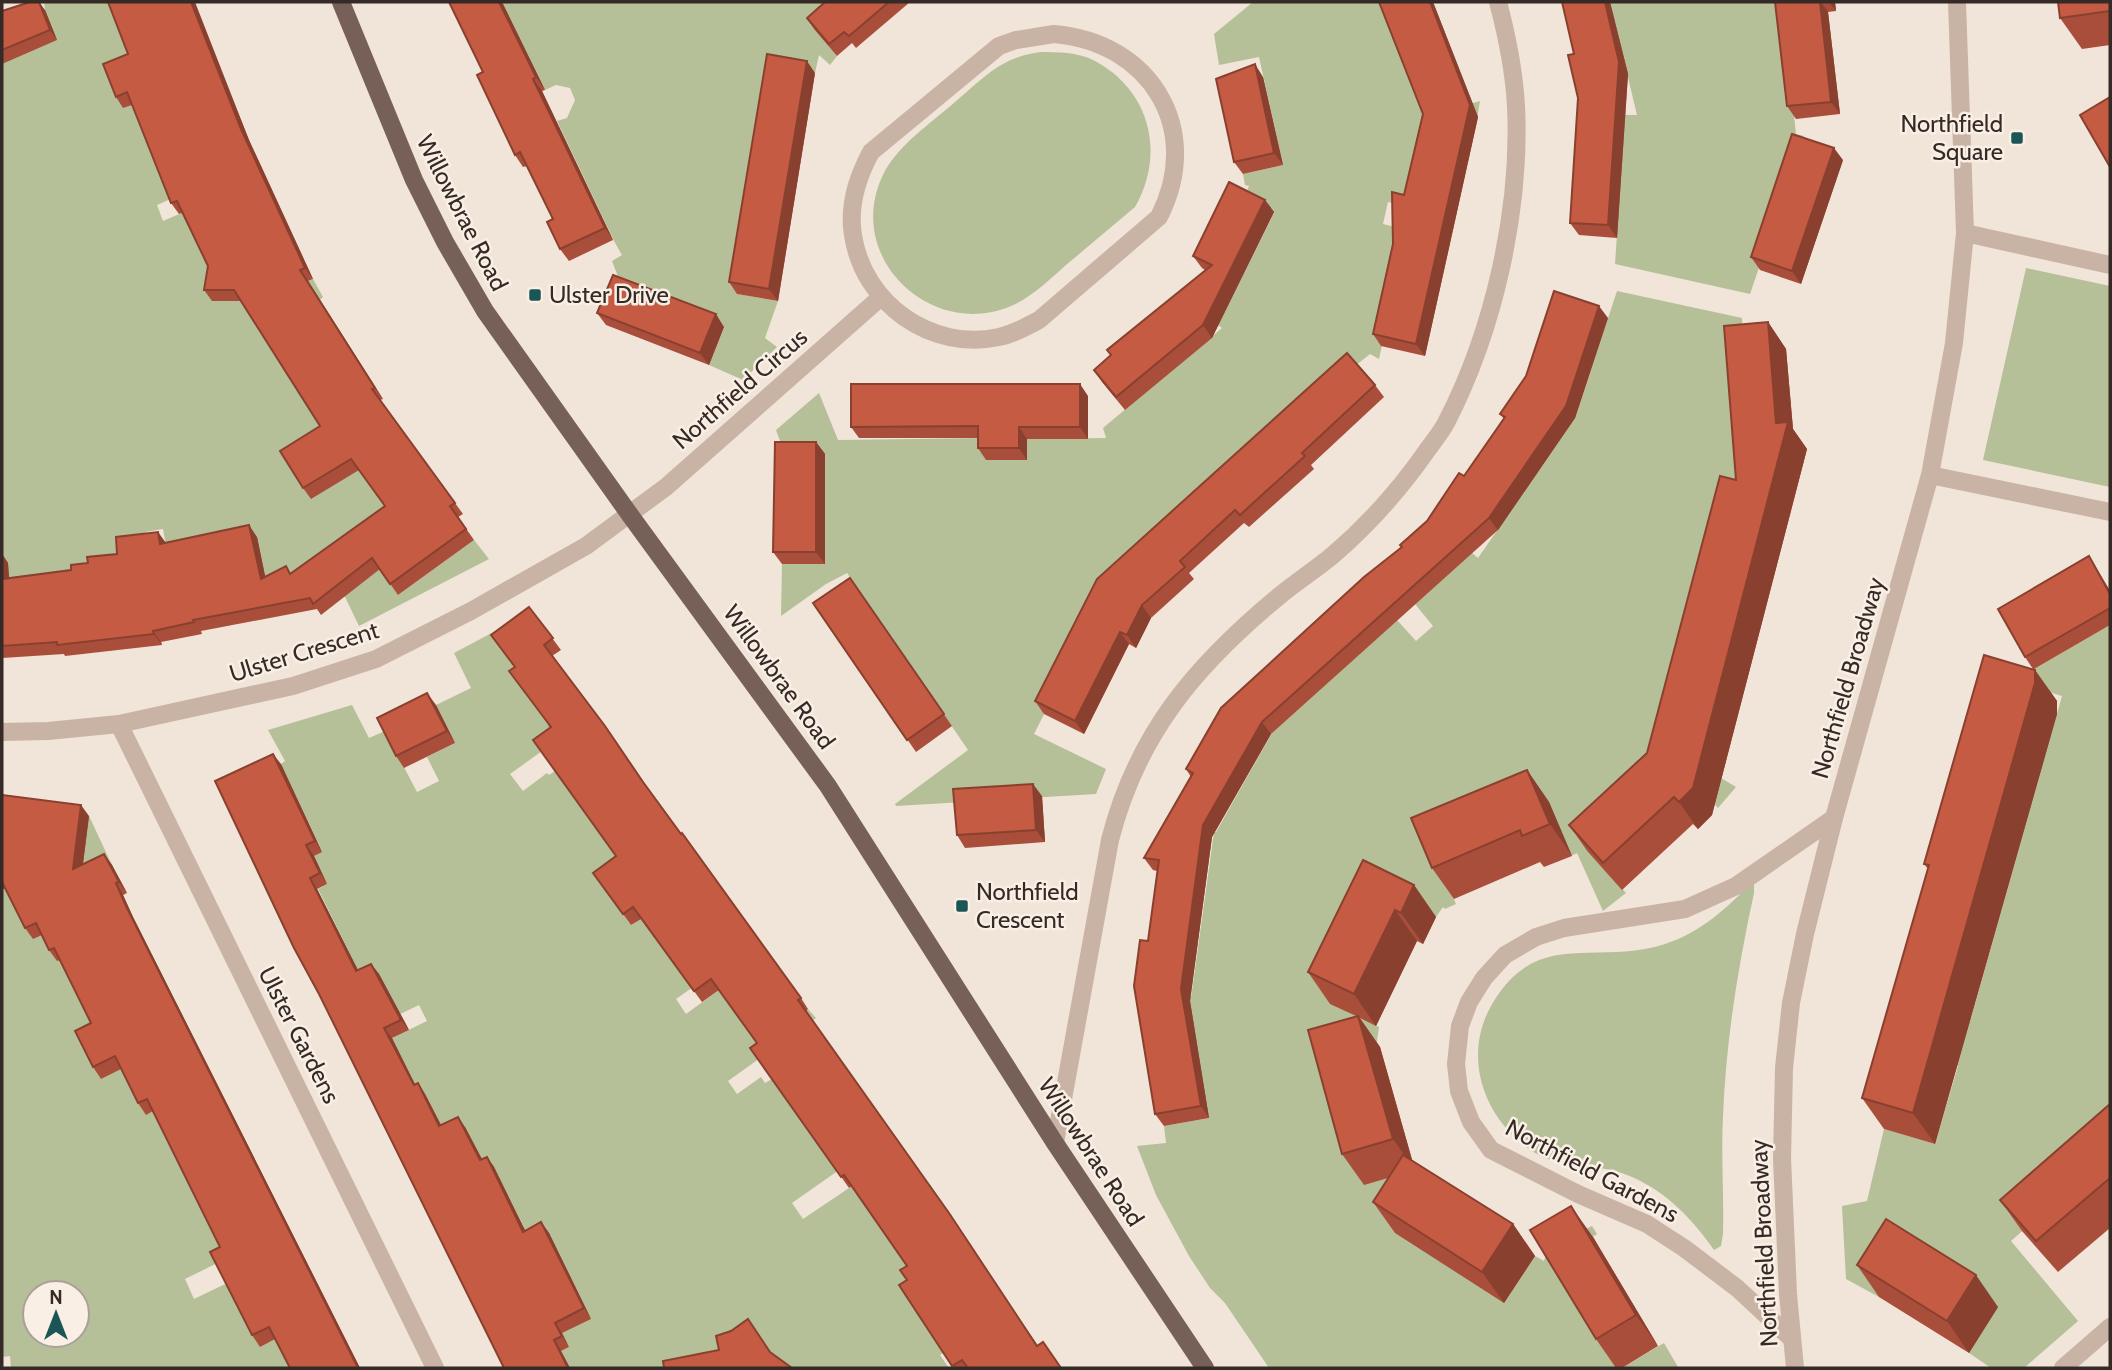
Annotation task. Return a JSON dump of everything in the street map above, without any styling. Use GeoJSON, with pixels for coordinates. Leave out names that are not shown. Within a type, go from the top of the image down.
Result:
{"type":"FeatureCollection","features":[{"type":"Feature","properties":{"kind":"main road","name":"Willowbrae Road"},"geometry":{"type":"LineString","coordinates":[[341,2],[414,180],[485,311],[828,786],[1055,1143],[1205,1368]]}},
{"type":"Feature","properties":{"kind":"street"},"geometry":{"type":"LineString","coordinates":[[1055,1143],[1110,840],[1124,794],[1142,753],[1156,727],[1212,658],[1276,599],[1332,555],[1373,516],[1416,466],[1445,425],[1465,380],[1485,325],[1503,258],[1513,188],[1516,104],[1511,58],[1498,2]]}},
{"type":"Feature","properties":{"kind":"street","name":"Northfield Broadway"},"geometry":{"type":"LineString","coordinates":[[1795,1368],[1788,1294],[1782,1158],[1784,1068],[1791,1003],[1834,818],[1930,475],[1954,343],[1965,233],[1956,2]]}},
{"type":"Feature","properties":{"kind":"street"},"geometry":{"type":"LineString","coordinates":[[1054,34],[1086,38],[1120,54],[1150,82],[1165,108],[1174,139],[1174,171],[1166,203],[1159,217],[1039,320],[1000,337],[966,339],[940,335],[917,326],[894,311],[880,297],[862,267],[852,234],[854,193],[863,167],[871,152],[999,46],[1016,40],[1054,34]]}},
{"type":"Feature","properties":{"kind":"street"},"geometry":{"type":"LineString","coordinates":[[1965,233],[2110,265]]}},
{"type":"Feature","properties":{"kind":"street","name":"Northfield Circus"},"geometry":{"type":"LineString","coordinates":[[630,515],[666,487],[880,297]]}},
{"type":"Feature","properties":{"kind":"street"},"geometry":{"type":"LineString","coordinates":[[1930,475],[2110,512]]}},
{"type":"Feature","properties":{"kind":"street","name":"Ulster Crescent"},"geometry":{"type":"LineString","coordinates":[[2,732],[48,731],[119,724],[293,686],[376,659],[552,566],[630,515]]}},
{"type":"Feature","properties":{"kind":"street","name":"Ulster Gardens"},"geometry":{"type":"LineString","coordinates":[[119,724],[435,1368]]}},
{"type":"Feature","properties":{"kind":"street","name":"Northfield Gardens"},"geometry":{"type":"LineString","coordinates":[[1792,1339],[1737,1288],[1647,1224],[1578,1194],[1491,1150],[1471,1122],[1459,1091],[1456,1065],[1460,1026],[1469,1002],[1484,978],[1506,956],[1536,937],[1564,928],[1685,909],[1736,886],[1834,818]]}},
{"type":"Feature","properties":{"kind":"street"},"geometry":{"type":"LineString","coordinates":[[2063,1368],[2110,1327]]}},
{"type":"Feature","properties":{"kind":"green space"},"geometry":{"type":"Polygon","coordinates":[[[44,2],[112,2],[151,97],[173,198],[157,205],[163,221],[235,190],[215,275],[220,301],[227,301],[245,293],[252,308],[313,279],[323,297],[320,300],[332,319],[292,344],[358,469],[393,517],[398,595],[474,540],[489,559],[359,626],[345,597],[169,563],[163,529],[145,532],[147,545],[125,565],[10,590],[8,564],[2,564],[2,19],[45,10],[44,2]]]}},
{"type":"Feature","properties":{"kind":"green space"},"geometry":{"type":"Polygon","coordinates":[[[502,2],[846,2],[815,29],[837,56],[830,65],[819,55],[738,294],[778,301],[765,338],[777,347],[743,380],[709,365],[724,328],[622,287],[612,261],[622,255],[557,121],[567,118],[575,100],[570,88],[556,85],[545,90],[502,2]]]}},
{"type":"Feature","properties":{"kind":"green space"},"geometry":{"type":"Polygon","coordinates":[[[1253,2],[1382,2],[1427,116],[1480,101],[1475,131],[1432,122],[1413,207],[1388,202],[1383,224],[1407,230],[1379,359],[1370,354],[1355,366],[1103,597],[1034,734],[1106,769],[1096,794],[896,806],[895,804],[968,750],[847,573],[826,584],[781,616],[782,564],[825,564],[776,430],[819,393],[838,440],[986,438],[986,460],[1026,460],[1027,439],[1106,438],[1103,428],[1222,328],[1218,325],[1274,213],[1244,198],[1249,186],[1245,185],[1243,174],[1283,165],[1259,57],[1219,65],[1214,34],[1253,2]]]}},
{"type":"Feature","properties":{"kind":"green space"},"geometry":{"type":"Polygon","coordinates":[[[1610,2],[1782,2],[1796,134],[1804,136],[1750,294],[1615,264],[1625,115],[1637,115],[1610,2]]]}},
{"type":"Feature","properties":{"kind":"green space"},"geometry":{"type":"Polygon","coordinates":[[[1040,52],[1060,52],[1087,57],[1112,72],[1128,88],[1140,105],[1147,124],[1150,165],[1144,186],[1135,207],[1026,298],[1011,306],[981,314],[952,312],[925,301],[903,285],[885,262],[875,236],[874,207],[882,177],[904,146],[984,77],[1014,59],[1040,52]]]}},
{"type":"Feature","properties":{"kind":"green space"},"geometry":{"type":"Polygon","coordinates":[[[2026,268],[2110,286],[2110,487],[1983,460],[2026,268]]]}},
{"type":"Feature","properties":{"kind":"green space"},"geometry":{"type":"Polygon","coordinates":[[[1617,291],[1742,318],[1743,353],[1792,501],[1790,516],[1739,503],[1675,748],[1726,761],[1721,778],[1736,787],[1718,808],[1681,767],[1588,852],[1626,893],[1603,911],[1577,853],[1571,856],[1433,850],[1456,904],[1445,909],[1443,907],[1436,917],[1330,1003],[1379,1027],[1376,1048],[1330,1061],[1504,1303],[1535,1256],[1544,1261],[1547,1249],[1592,1226],[1597,1234],[1553,1262],[1616,1368],[1269,1368],[1189,1256],[1156,1195],[1137,1146],[1166,1143],[1164,1126],[1209,1118],[1143,996],[1191,998],[1214,832],[1281,717],[1397,620],[1416,641],[1433,626],[1415,604],[1441,527],[1478,558],[1566,431],[1583,394],[1617,291]]]}},
{"type":"Feature","properties":{"kind":"green space"},"geometry":{"type":"Polygon","coordinates":[[[533,611],[537,618],[499,646],[587,703],[595,713],[510,774],[523,791],[547,773],[549,775],[555,771],[624,867],[601,884],[631,925],[656,907],[706,978],[676,999],[686,1014],[719,990],[758,1045],[808,1009],[816,1018],[728,1081],[737,1094],[761,1077],[765,1083],[772,1079],[869,1149],[792,1203],[803,1219],[852,1186],[959,1343],[940,1355],[949,1368],[786,1368],[726,1360],[684,1368],[570,1368],[561,1351],[569,1347],[520,1248],[524,1227],[494,1168],[442,1139],[425,1094],[421,1096],[392,1038],[427,1021],[419,1005],[392,1018],[364,982],[318,889],[327,884],[314,856],[322,851],[281,764],[285,761],[268,730],[352,705],[369,738],[385,731],[417,792],[439,781],[427,757],[455,743],[436,705],[471,688],[454,653],[533,611]]]}},
{"type":"Feature","properties":{"kind":"green space"},"geometry":{"type":"Polygon","coordinates":[[[2110,625],[2110,1154],[2011,1241],[2078,1321],[2024,1368],[1991,1368],[1969,1353],[1997,1306],[1908,1251],[1879,1297],[1846,1279],[1842,1206],[1867,1201],[1884,1129],[1935,1144],[1958,1066],[1953,1064],[1967,1017],[1971,1018],[2062,696],[2013,681],[2110,625]]]}},
{"type":"Feature","properties":{"kind":"green space"},"geometry":{"type":"Polygon","coordinates":[[[89,816],[112,865],[44,934],[78,951],[132,1063],[146,1114],[155,1110],[264,1240],[185,1279],[194,1299],[246,1274],[292,1368],[11,1368],[10,1356],[2,1357],[2,889],[81,882],[89,816]]]}},
{"type":"Feature","properties":{"kind":"green space"},"geometry":{"type":"Polygon","coordinates":[[[1754,880],[1730,1032],[1722,1131],[1723,1234],[1721,1246],[1714,1250],[1678,1208],[1645,1183],[1610,1170],[1545,1158],[1520,1142],[1497,1116],[1489,1101],[1479,1070],[1478,1054],[1484,1022],[1491,1006],[1509,981],[1528,966],[1548,957],[1639,950],[1665,944],[1703,926],[1754,880]]]}},
{"type":"Feature","properties":{"kind":"green space"},"geometry":{"type":"Polygon","coordinates":[[[1664,1343],[1678,1367],[1622,1368],[1664,1343]]]}},
{"type":"Feature","properties":{"kind":"building"},"geometry":{"type":"Polygon","coordinates":[[[30,2],[39,2],[50,30],[2,50],[2,11],[30,2]]]}},
{"type":"Feature","properties":{"kind":"building"},"geometry":{"type":"Polygon","coordinates":[[[108,2],[191,2],[241,129],[305,268],[300,270],[375,388],[372,389],[455,503],[450,506],[466,529],[390,584],[372,558],[313,604],[310,598],[193,620],[194,622],[153,631],[154,634],[57,645],[57,642],[2,646],[2,579],[71,570],[71,565],[88,563],[87,557],[117,554],[116,537],[158,532],[160,544],[249,525],[261,579],[286,566],[290,574],[385,506],[351,459],[303,488],[280,451],[320,426],[234,290],[204,290],[208,266],[177,201],[171,203],[127,92],[116,97],[103,64],[128,54],[108,2]]]}},
{"type":"Feature","properties":{"kind":"building"},"geometry":{"type":"Polygon","coordinates":[[[449,2],[499,2],[605,228],[560,249],[547,222],[553,219],[520,152],[515,155],[477,75],[483,72],[449,2]]]}},
{"type":"Feature","properties":{"kind":"building"},"geometry":{"type":"Polygon","coordinates":[[[825,2],[889,2],[849,36],[844,32],[829,44],[807,18],[825,2]]]}},
{"type":"Feature","properties":{"kind":"building"},"geometry":{"type":"Polygon","coordinates":[[[1379,2],[1430,2],[1470,105],[1416,344],[1373,334],[1393,244],[1392,192],[1404,195],[1423,114],[1379,2]]]}},
{"type":"Feature","properties":{"kind":"building"},"geometry":{"type":"Polygon","coordinates":[[[1562,2],[1605,2],[1619,62],[1608,225],[1570,223],[1578,98],[1568,55],[1574,54],[1562,2]]]}},
{"type":"Feature","properties":{"kind":"building"},"geometry":{"type":"Polygon","coordinates":[[[1775,2],[1820,2],[1831,102],[1787,106],[1775,2]]]}},
{"type":"Feature","properties":{"kind":"building"},"geometry":{"type":"Polygon","coordinates":[[[2058,2],[2110,2],[2110,11],[2060,18],[2058,2]]]}},
{"type":"Feature","properties":{"kind":"building"},"geometry":{"type":"Polygon","coordinates":[[[767,54],[807,61],[769,289],[729,282],[767,54]]]}},
{"type":"Feature","properties":{"kind":"building"},"geometry":{"type":"Polygon","coordinates":[[[1255,64],[1274,153],[1234,162],[1216,79],[1255,64]]]}},
{"type":"Feature","properties":{"kind":"building"},"geometry":{"type":"Polygon","coordinates":[[[2110,97],[2110,167],[2080,115],[2110,97]]]}},
{"type":"Feature","properties":{"kind":"building"},"geometry":{"type":"Polygon","coordinates":[[[1792,134],[1834,148],[1792,271],[1751,257],[1792,134]]]}},
{"type":"Feature","properties":{"kind":"building"},"geometry":{"type":"Polygon","coordinates":[[[1229,182],[1265,200],[1203,325],[1116,397],[1094,370],[1111,355],[1107,350],[1212,265],[1193,256],[1229,182]]]}},
{"type":"Feature","properties":{"kind":"building"},"geometry":{"type":"Polygon","coordinates":[[[613,275],[716,314],[700,353],[597,313],[613,275]]]}},
{"type":"Feature","properties":{"kind":"building"},"geometry":{"type":"Polygon","coordinates":[[[1554,291],[1599,306],[1566,406],[1489,518],[1262,722],[1203,825],[1181,989],[1201,1106],[1155,1114],[1134,986],[1140,940],[1148,941],[1159,860],[1144,858],[1193,773],[1186,769],[1221,708],[1364,577],[1402,547],[1400,545],[1427,521],[1459,473],[1464,476],[1505,417],[1500,414],[1526,376],[1554,291]]]}},
{"type":"Feature","properties":{"kind":"building"},"geometry":{"type":"Polygon","coordinates":[[[1768,322],[1776,423],[1788,422],[1693,788],[1679,802],[1674,797],[1603,863],[1569,825],[1647,753],[1720,476],[1736,480],[1724,326],[1768,322]]]}},
{"type":"Feature","properties":{"kind":"building"},"geometry":{"type":"Polygon","coordinates":[[[1347,353],[1375,385],[1302,453],[1305,456],[1240,515],[1235,510],[1180,561],[1185,567],[1142,605],[1127,635],[1120,632],[1075,721],[1035,701],[1097,579],[1347,353]]]}},
{"type":"Feature","properties":{"kind":"building"},"geometry":{"type":"Polygon","coordinates":[[[851,384],[1080,384],[1080,427],[1019,427],[1019,448],[978,448],[978,426],[851,427],[851,384]]]}},
{"type":"Feature","properties":{"kind":"building"},"geometry":{"type":"Polygon","coordinates":[[[775,442],[816,442],[816,552],[773,552],[775,442]]]}},
{"type":"Feature","properties":{"kind":"building"},"geometry":{"type":"Polygon","coordinates":[[[2089,556],[2110,594],[2110,608],[2025,657],[1998,609],[2089,556]]]}},
{"type":"Feature","properties":{"kind":"building"},"geometry":{"type":"Polygon","coordinates":[[[850,578],[944,714],[907,740],[813,603],[850,578]]]}},
{"type":"Feature","properties":{"kind":"building"},"geometry":{"type":"Polygon","coordinates":[[[529,607],[553,638],[544,645],[801,998],[798,1000],[949,1213],[1037,1346],[1043,1342],[1061,1368],[968,1368],[962,1360],[952,1366],[899,1285],[907,1280],[900,1270],[907,1266],[750,1048],[757,1043],[711,979],[694,991],[633,907],[623,914],[593,873],[616,856],[533,740],[551,727],[509,671],[515,667],[491,635],[529,607]]]}},
{"type":"Feature","properties":{"kind":"building"},"geometry":{"type":"Polygon","coordinates":[[[1984,655],[2035,670],[2035,683],[1913,1113],[1862,1098],[1929,865],[1924,864],[1984,655]]]}},
{"type":"Feature","properties":{"kind":"building"},"geometry":{"type":"Polygon","coordinates":[[[427,693],[447,731],[396,756],[377,718],[427,693]]]}},
{"type":"Feature","properties":{"kind":"building"},"geometry":{"type":"Polygon","coordinates":[[[273,754],[315,841],[306,845],[320,873],[310,878],[356,971],[371,964],[401,1020],[384,1028],[414,1085],[418,1083],[439,1126],[458,1117],[480,1160],[487,1157],[523,1232],[541,1222],[584,1308],[555,1323],[562,1336],[554,1340],[568,1368],[504,1368],[294,948],[215,781],[273,754]]]}},
{"type":"Feature","properties":{"kind":"building"},"geometry":{"type":"Polygon","coordinates":[[[1527,770],[1550,824],[1522,836],[1520,830],[1432,868],[1411,818],[1527,770]]]}},
{"type":"Feature","properties":{"kind":"building"},"geometry":{"type":"Polygon","coordinates":[[[1033,784],[1036,830],[957,835],[953,789],[1033,784]]]}},
{"type":"Feature","properties":{"kind":"building"},"geometry":{"type":"Polygon","coordinates":[[[2,795],[81,805],[73,869],[104,854],[119,882],[116,883],[126,906],[358,1368],[290,1368],[269,1327],[252,1335],[210,1252],[220,1247],[147,1099],[138,1103],[115,1056],[93,1067],[75,1031],[91,1023],[54,948],[49,950],[36,923],[25,928],[2,882],[2,795]]]}},
{"type":"Feature","properties":{"kind":"building"},"geometry":{"type":"Polygon","coordinates":[[[1363,860],[1414,885],[1401,913],[1395,910],[1354,994],[1308,972],[1363,860]]]}},
{"type":"Feature","properties":{"kind":"building"},"geometry":{"type":"Polygon","coordinates":[[[1358,1016],[1393,1139],[1342,1154],[1308,1030],[1358,1016]]]}},
{"type":"Feature","properties":{"kind":"building"},"geometry":{"type":"Polygon","coordinates":[[[2110,1104],[2110,1178],[2036,1241],[2000,1200],[2110,1104]]]}},
{"type":"Feature","properties":{"kind":"building"},"geometry":{"type":"Polygon","coordinates":[[[1403,1155],[1513,1224],[1482,1272],[1373,1202],[1403,1155]]]}},
{"type":"Feature","properties":{"kind":"building"},"geometry":{"type":"Polygon","coordinates":[[[1571,1206],[1636,1315],[1596,1339],[1530,1230],[1571,1206]]]}},
{"type":"Feature","properties":{"kind":"building"},"geometry":{"type":"Polygon","coordinates":[[[1886,1219],[1976,1275],[1947,1321],[1857,1265],[1886,1219]]]}},
{"type":"Feature","properties":{"kind":"building"},"geometry":{"type":"Polygon","coordinates":[[[748,1319],[770,1352],[792,1368],[664,1368],[663,1361],[719,1350],[716,1336],[731,1331],[748,1319]]]}},
{"type":"Feature","properties":{"kind":"place","name":"Northfield Square"},"geometry":{"type":"Point","coordinates":[2017,138]}},
{"type":"Feature","properties":{"kind":"place","name":"Ulster Drive"},"geometry":{"type":"Point","coordinates":[535,295]}},
{"type":"Feature","properties":{"kind":"place","name":"Northfield Crescent"},"geometry":{"type":"Point","coordinates":[962,906]}}]}
